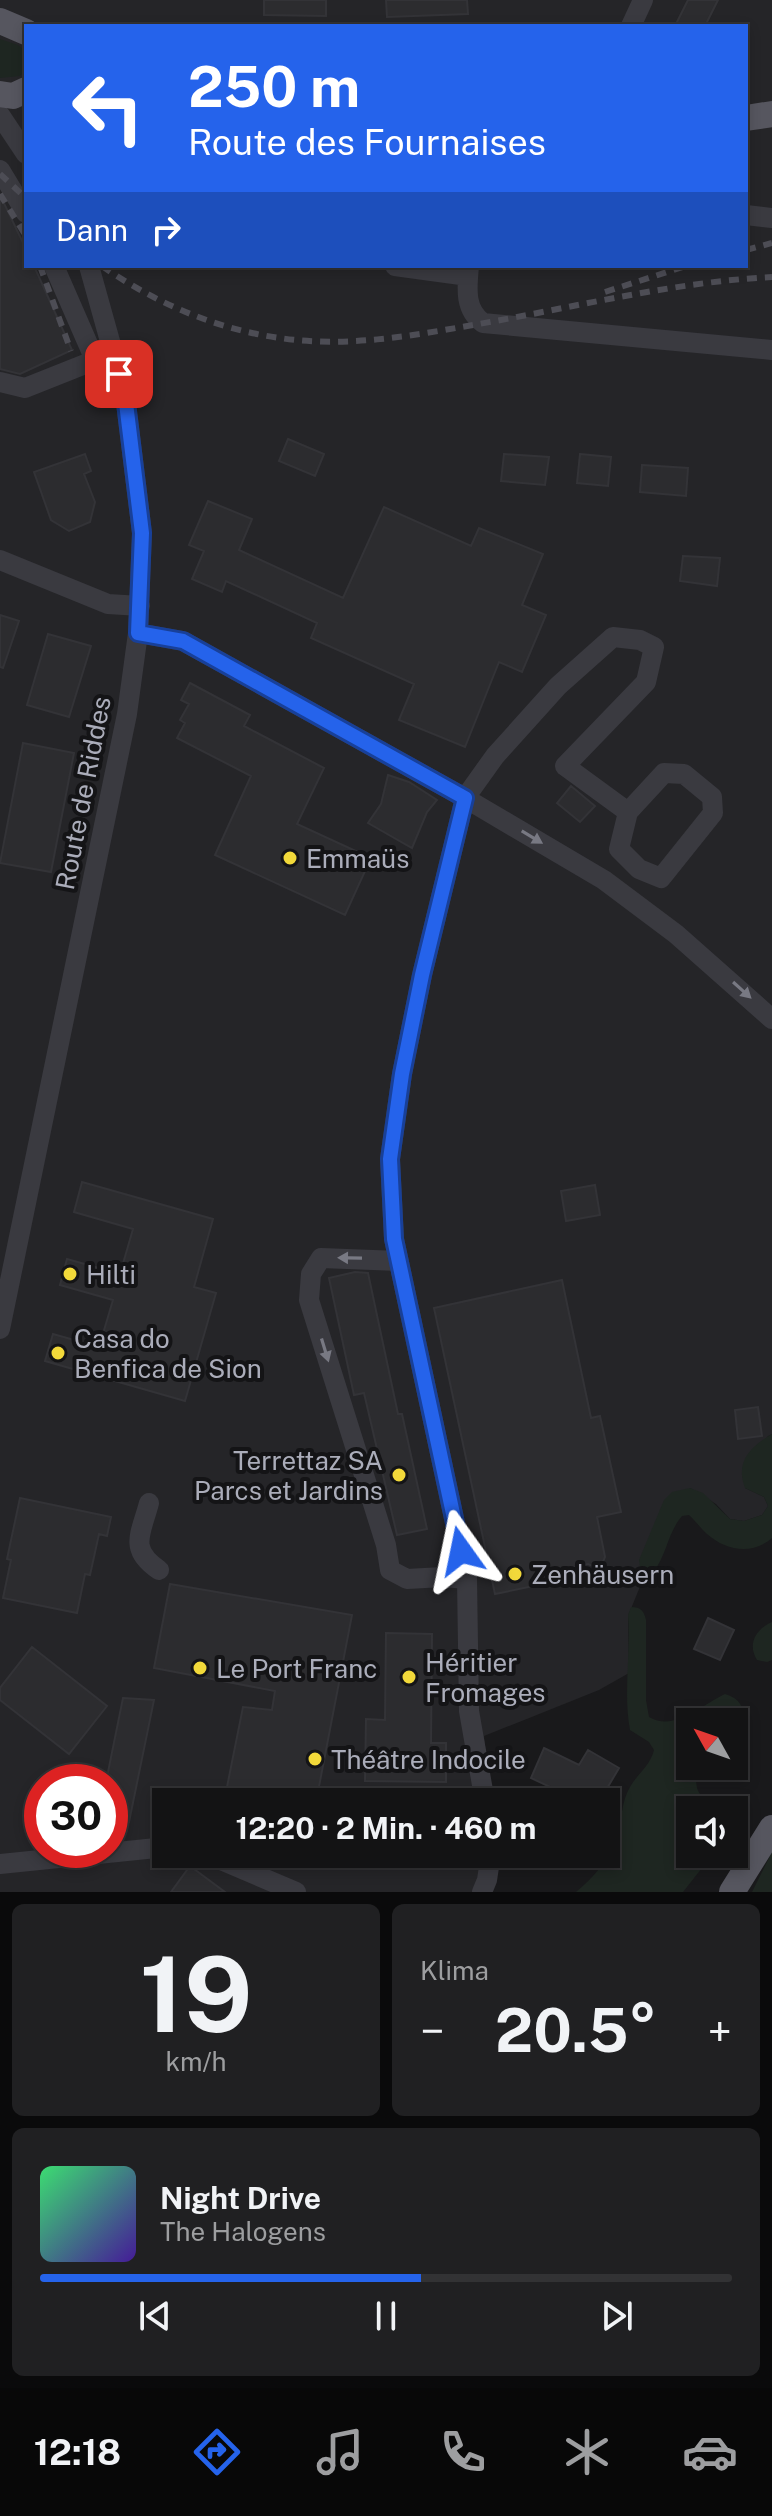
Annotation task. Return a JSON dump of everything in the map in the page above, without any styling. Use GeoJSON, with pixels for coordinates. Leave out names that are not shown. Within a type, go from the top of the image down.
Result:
{"type":"FeatureCollection","features":[{"type":"Feature","properties":{"kind":"main road"},"geometry":{"type":"LineString","coordinates":[[0,21],[24,30]]}},
{"type":"Feature","properties":{"kind":"main road"},"geometry":{"type":"LineString","coordinates":[[0,94],[13,96],[24,91]]}},
{"type":"Feature","properties":{"kind":"main road"},"geometry":{"type":"LineString","coordinates":[[748,118],[772,114]]}},
{"type":"Feature","properties":{"kind":"main road"},"geometry":{"type":"LineString","coordinates":[[732,1892],[772,1828]]}},
{"type":"Feature","properties":{"kind":"street"},"geometry":{"type":"LineString","coordinates":[[632,24],[643,0]]}},
{"type":"Feature","properties":{"kind":"street"},"geometry":{"type":"LineString","coordinates":[[0,115],[24,151]]}},
{"type":"Feature","properties":{"kind":"street"},"geometry":{"type":"LineString","coordinates":[[0,170],[24,210]]}},
{"type":"Feature","properties":{"kind":"street"},"geometry":{"type":"LineString","coordinates":[[748,215],[772,218]]}},
{"type":"Feature","properties":{"kind":"street"},"geometry":{"type":"LineString","coordinates":[[0,382],[25,388],[104,356],[55,268]]}},
{"type":"Feature","properties":{"kind":"street","name":"Route de Riddes"},"geometry":{"type":"LineString","coordinates":[[0,1329],[127,714],[138,633],[142,533],[125,395],[104,356],[89,268]]}},
{"type":"Feature","properties":{"kind":"street"},"geometry":{"type":"LineString","coordinates":[[424,268],[468,271],[467,294],[473,315],[483,323],[772,350]]}},
{"type":"Feature","properties":{"kind":"street"},"geometry":{"type":"LineString","coordinates":[[0,560],[108,604],[140,606]]}},
{"type":"Feature","properties":{"kind":"street"},"geometry":{"type":"LineString","coordinates":[[138,633],[183,641],[465,798],[604,880],[676,934],[772,1019]]}},
{"type":"Feature","properties":{"kind":"street"},"geometry":{"type":"LineString","coordinates":[[483,1788],[469,1711],[467,1579],[394,1239],[390,1159],[402,1074],[422,975],[465,798],[495,756],[558,686],[613,637],[640,640],[654,647],[646,682],[565,766],[628,812]]}},
{"type":"Feature","properties":{"kind":"street"},"geometry":{"type":"LineString","coordinates":[[664,773],[684,774],[712,797],[713,813],[661,878],[639,869],[619,849],[628,812],[664,773]]}},
{"type":"Feature","properties":{"kind":"street"},"geometry":{"type":"LineString","coordinates":[[399,1261],[321,1258],[311,1274],[309,1300],[386,1545],[390,1570],[407,1579],[467,1579]]}},
{"type":"Feature","properties":{"kind":"street"},"geometry":{"type":"LineString","coordinates":[[149,1503],[138,1545],[143,1559],[159,1570]]}},
{"type":"Feature","properties":{"kind":"street"},"geometry":{"type":"LineString","coordinates":[[0,1864],[152,1848]]}},
{"type":"Feature","properties":{"kind":"street"},"geometry":{"type":"LineString","coordinates":[[240,1868],[296,1892]]}},
{"type":"Feature","properties":{"kind":"street"},"geometry":{"type":"LineString","coordinates":[[482,1892],[489,1868]]}},
{"type":"Feature","properties":{"kind":"shaded area"},"geometry":{"type":"Polygon","coordinates":[[[0,0],[772,0],[772,1434],[767,1437],[745,1488],[764,1497],[768,1506],[762,1515],[744,1521],[730,1519],[716,1504],[690,1488],[640,1567],[646,1572],[628,1616],[629,1673],[599,1690],[484,1736],[490,1788],[152,1788],[152,1868],[494,1868],[488,1892],[0,1892],[0,0]]]}},
{"type":"Feature","properties":{"kind":"shaded area"},"geometry":{"type":"Polygon","coordinates":[[[0,39],[24,50],[24,71],[20,76],[0,78],[0,39]]]}},
{"type":"Feature","properties":{"kind":"shaded area"},"geometry":{"type":"Polygon","coordinates":[[[772,1434],[772,1538],[748,1549],[731,1547],[714,1540],[689,1515],[682,1516],[654,1571],[646,1572],[640,1567],[639,1560],[664,1500],[672,1492],[690,1488],[703,1493],[730,1519],[744,1521],[762,1515],[768,1506],[764,1497],[745,1488],[742,1470],[751,1450],[772,1434]]]}},
{"type":"Feature","properties":{"kind":"shaded area"},"geometry":{"type":"Polygon","coordinates":[[[631,1607],[637,1608],[642,1610],[646,1620],[646,1700],[649,1717],[659,1721],[676,1719],[676,1780],[696,1780],[702,1796],[676,1796],[676,1868],[702,1868],[683,1892],[576,1892],[600,1868],[620,1868],[623,1805],[633,1782],[650,1761],[654,1750],[649,1742],[630,1730],[628,1615],[631,1607]]]}},
{"type":"Feature","properties":{"kind":"shaded area"},"geometry":{"type":"Polygon","coordinates":[[[772,1622],[772,1660],[757,1660],[753,1643],[762,1629],[772,1622]]]}},
{"type":"Feature","properties":{"kind":"shaded area"},"geometry":{"type":"Polygon","coordinates":[[[725,1694],[741,1708],[700,1708],[725,1694]]]}},
{"type":"Feature","properties":{"kind":"shaded area"},"geometry":{"type":"Polygon","coordinates":[[[772,1852],[772,1892],[752,1892],[772,1852]]]}},
{"type":"Feature","properties":{"kind":"building"},"geometry":{"type":"Polygon","coordinates":[[[264,0],[326,0],[326,16],[264,15],[264,0]]]}},
{"type":"Feature","properties":{"kind":"building"},"geometry":{"type":"Polygon","coordinates":[[[386,0],[467,0],[468,14],[387,17],[386,0]]]}},
{"type":"Feature","properties":{"kind":"building"},"geometry":{"type":"Polygon","coordinates":[[[688,0],[718,0],[706,24],[676,24],[688,0]]]}},
{"type":"Feature","properties":{"kind":"building"},"geometry":{"type":"Polygon","coordinates":[[[0,195],[24,245],[24,268],[35,268],[72,350],[20,374],[0,369],[0,195]]]}},
{"type":"Feature","properties":{"kind":"building"},"geometry":{"type":"Polygon","coordinates":[[[288,439],[324,454],[315,476],[279,461],[288,439]]]}},
{"type":"Feature","properties":{"kind":"building"},"geometry":{"type":"Polygon","coordinates":[[[85,454],[91,471],[84,474],[95,502],[90,522],[69,531],[51,520],[34,472],[85,454]]]}},
{"type":"Feature","properties":{"kind":"building"},"geometry":{"type":"Polygon","coordinates":[[[504,454],[549,457],[545,485],[501,481],[504,454]]]}},
{"type":"Feature","properties":{"kind":"building"},"geometry":{"type":"Polygon","coordinates":[[[580,454],[611,457],[608,486],[577,483],[580,454]]]}},
{"type":"Feature","properties":{"kind":"building"},"geometry":{"type":"Polygon","coordinates":[[[642,465],[688,468],[686,496],[640,492],[642,465]]]}},
{"type":"Feature","properties":{"kind":"building"},"geometry":{"type":"Polygon","coordinates":[[[208,501],[252,519],[239,550],[343,598],[384,507],[471,546],[479,528],[543,554],[522,605],[546,615],[522,672],[499,662],[465,747],[399,720],[414,684],[311,638],[317,623],[226,581],[222,592],[192,579],[204,551],[189,545],[208,501]]]}},
{"type":"Feature","properties":{"kind":"building"},"geometry":{"type":"Polygon","coordinates":[[[683,556],[720,558],[717,586],[680,581],[683,556]]]}},
{"type":"Feature","properties":{"kind":"building"},"geometry":{"type":"Polygon","coordinates":[[[0,615],[19,621],[3,668],[0,667],[0,615]]]}},
{"type":"Feature","properties":{"kind":"building"},"geometry":{"type":"Polygon","coordinates":[[[48,634],[91,646],[69,717],[27,705],[48,634]]]}},
{"type":"Feature","properties":{"kind":"building"},"geometry":{"type":"Polygon","coordinates":[[[190,683],[250,715],[244,726],[324,768],[297,824],[371,858],[345,915],[215,855],[251,776],[177,738],[185,723],[180,720],[189,704],[181,700],[190,683]]]}},
{"type":"Feature","properties":{"kind":"building"},"geometry":{"type":"Polygon","coordinates":[[[23,743],[74,753],[51,872],[0,863],[23,743]]]}},
{"type":"Feature","properties":{"kind":"building"},"geometry":{"type":"Polygon","coordinates":[[[388,775],[409,782],[437,800],[427,812],[412,848],[368,823],[381,804],[388,775]]]}},
{"type":"Feature","properties":{"kind":"building"},"geometry":{"type":"Polygon","coordinates":[[[571,786],[595,806],[580,822],[557,803],[571,786]]]}},
{"type":"Feature","properties":{"kind":"building"},"geometry":{"type":"Polygon","coordinates":[[[82,1182],[213,1219],[194,1287],[216,1293],[185,1401],[45,1361],[53,1334],[99,1347],[113,1300],[60,1285],[67,1259],[120,1274],[133,1229],[74,1212],[82,1182]]]}},
{"type":"Feature","properties":{"kind":"building"},"geometry":{"type":"Polygon","coordinates":[[[595,1185],[600,1215],[566,1221],[561,1191],[595,1185]]]}},
{"type":"Feature","properties":{"kind":"building"},"geometry":{"type":"Polygon","coordinates":[[[355,1272],[368,1273],[398,1414],[402,1414],[427,1529],[397,1535],[364,1393],[354,1395],[329,1278],[355,1272]]]}},
{"type":"Feature","properties":{"kind":"building"},"geometry":{"type":"Polygon","coordinates":[[[562,1280],[591,1418],[600,1416],[621,1512],[597,1517],[605,1557],[600,1569],[588,1564],[561,1570],[563,1580],[495,1594],[434,1308],[562,1280]]]}},
{"type":"Feature","properties":{"kind":"building"},"geometry":{"type":"Polygon","coordinates":[[[758,1407],[762,1436],[738,1439],[735,1410],[758,1407]]]}},
{"type":"Feature","properties":{"kind":"building"},"geometry":{"type":"Polygon","coordinates":[[[20,1498],[111,1517],[107,1536],[99,1534],[90,1575],[85,1574],[77,1613],[3,1598],[11,1560],[7,1559],[20,1498]]]}},
{"type":"Feature","properties":{"kind":"building"},"geometry":{"type":"Polygon","coordinates":[[[170,1584],[352,1615],[319,1788],[227,1788],[243,1707],[272,1710],[275,1691],[154,1668],[170,1584]]]}},
{"type":"Feature","properties":{"kind":"building"},"geometry":{"type":"Polygon","coordinates":[[[708,1618],[734,1630],[720,1660],[694,1649],[708,1618]]]}},
{"type":"Feature","properties":{"kind":"building"},"geometry":{"type":"Polygon","coordinates":[[[386,1633],[432,1634],[431,1743],[446,1743],[446,1782],[365,1781],[366,1719],[385,1720],[386,1633]]]}},
{"type":"Feature","properties":{"kind":"building"},"geometry":{"type":"Polygon","coordinates":[[[32,1647],[107,1706],[69,1754],[0,1700],[0,1688],[32,1647]]]}},
{"type":"Feature","properties":{"kind":"building"},"geometry":{"type":"Polygon","coordinates":[[[123,1698],[154,1700],[129,1822],[128,1764],[110,1764],[123,1698]]]}},
{"type":"Feature","properties":{"kind":"building"},"geometry":{"type":"Polygon","coordinates":[[[544,1748],[579,1765],[588,1750],[619,1768],[607,1788],[552,1788],[531,1778],[544,1748]]]}},
{"type":"Feature","properties":{"kind":"building"},"geometry":{"type":"Polygon","coordinates":[[[189,1868],[193,1868],[225,1892],[171,1892],[189,1868]]]}},
{"type":"Feature","properties":{"kind":"railway"},"geometry":{"type":"LineString","coordinates":[[0,174],[24,196]]}},
{"type":"Feature","properties":{"kind":"railway"},"geometry":{"type":"LineString","coordinates":[[0,194],[24,233]]}},
{"type":"Feature","properties":{"kind":"railway"},"geometry":{"type":"LineString","coordinates":[[748,249],[772,243]]}},
{"type":"Feature","properties":{"kind":"railway"},"geometry":{"type":"LineString","coordinates":[[41,268],[71,351]]}},
{"type":"Feature","properties":{"kind":"railway"},"geometry":{"type":"LineString","coordinates":[[105,268],[143,292],[210,321],[256,334],[328,342],[426,333],[697,284],[772,277]]}},
{"type":"Feature","properties":{"kind":"railway"},"geometry":{"type":"LineString","coordinates":[[605,292],[680,268]]}},
{"type":"Feature","properties":{"kind":"place","name":"Emmaüs"},"geometry":{"type":"Point","coordinates":[290,858]}},
{"type":"Feature","properties":{"kind":"place","name":"Hilti"},"geometry":{"type":"Point","coordinates":[70,1274]}},
{"type":"Feature","properties":{"kind":"place","name":"Casa do Benfica de Sion"},"geometry":{"type":"Point","coordinates":[58,1353]}},
{"type":"Feature","properties":{"kind":"place","name":"Terrettaz SA Parcs et Jardins"},"geometry":{"type":"Point","coordinates":[399,1475]}},
{"type":"Feature","properties":{"kind":"place","name":"Zenhäusern"},"geometry":{"type":"Point","coordinates":[515,1574]}},
{"type":"Feature","properties":{"kind":"place","name":"Le Port Franc"},"geometry":{"type":"Point","coordinates":[200,1668]}},
{"type":"Feature","properties":{"kind":"place","name":"Héritier Fromages"},"geometry":{"type":"Point","coordinates":[409,1677]}},
{"type":"Feature","properties":{"kind":"place","name":"Théâtre Indocile"},"geometry":{"type":"Point","coordinates":[315,1759]}},
{"type":"Feature","properties":{"kind":"route"},"geometry":{"type":"LineString","coordinates":[[119,374],[125,395],[142,533],[138,633],[183,641],[465,798],[422,975],[402,1074],[390,1159],[394,1239],[461,1551]]}}]}
